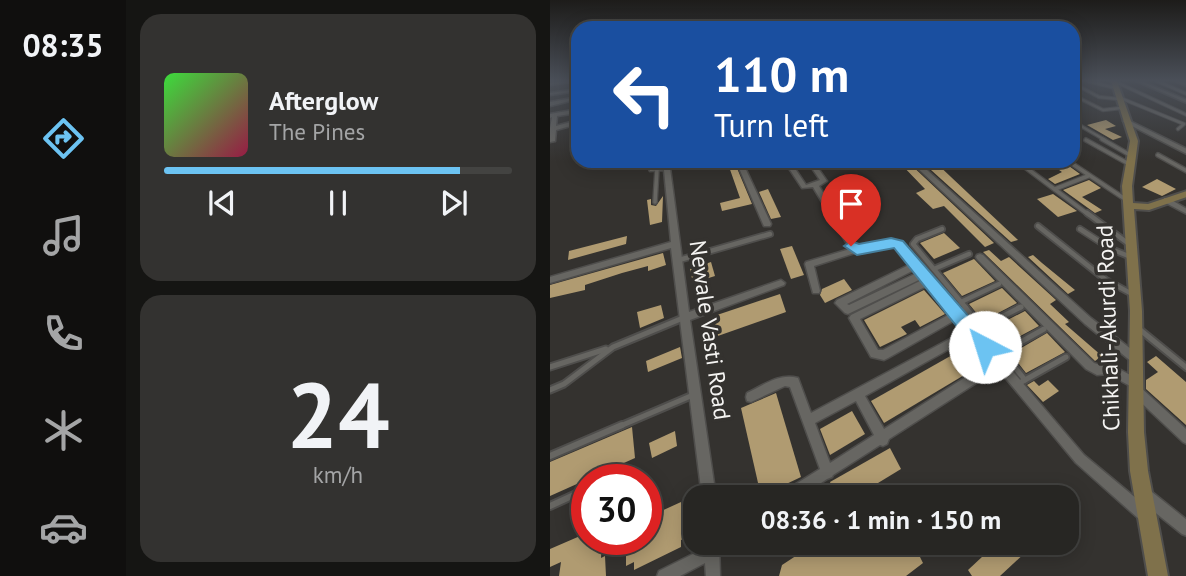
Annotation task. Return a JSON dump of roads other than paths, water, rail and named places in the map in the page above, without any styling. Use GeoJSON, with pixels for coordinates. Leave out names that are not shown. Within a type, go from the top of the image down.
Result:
{"type":"FeatureCollection","features":[{"type":"Feature","properties":{"kind":"main road","name":"Chikhali-Akurdi Road"},"geometry":{"type":"LineString","coordinates":[[1122,108],[1134,141],[1130,160],[1129,204],[1137,327],[1136,432],[1158,576]]}},
{"type":"Feature","properties":{"kind":"main road"},"geometry":{"type":"LineString","coordinates":[[1129,204],[1149,207],[1186,194]]}},
{"type":"Feature","properties":{"kind":"street"},"geometry":{"type":"LineString","coordinates":[[1131,108],[1186,152]]}},
{"type":"Feature","properties":{"kind":"street"},"geometry":{"type":"LineString","coordinates":[[552,141],[552,115],[571,112]]}},
{"type":"Feature","properties":{"kind":"street"},"geometry":{"type":"LineString","coordinates":[[552,129],[571,125]]}},
{"type":"Feature","properties":{"kind":"street"},"geometry":{"type":"LineString","coordinates":[[650,168],[671,168]]}},
{"type":"Feature","properties":{"kind":"street"},"geometry":{"type":"LineString","coordinates":[[742,168],[767,224]]}},
{"type":"Feature","properties":{"kind":"street"},"geometry":{"type":"LineString","coordinates":[[792,168],[804,187],[824,181],[815,168]]}},
{"type":"Feature","properties":{"kind":"street"},"geometry":{"type":"LineString","coordinates":[[920,168],[1001,244],[1088,321],[1136,359]]}},
{"type":"Feature","properties":{"kind":"street","name":"Newale Vasti Road"},"geometry":{"type":"LineString","coordinates":[[667,169],[674,244],[687,317],[708,485]]}},
{"type":"Feature","properties":{"kind":"street"},"geometry":{"type":"LineString","coordinates":[[815,185],[851,246],[857,250]]}},
{"type":"Feature","properties":{"kind":"street"},"geometry":{"type":"LineString","coordinates":[[1166,200],[1186,212]]}},
{"type":"Feature","properties":{"kind":"street"},"geometry":{"type":"LineString","coordinates":[[550,280],[674,244]]}},
{"type":"Feature","properties":{"kind":"street"},"geometry":{"type":"LineString","coordinates":[[816,291],[809,264],[857,250],[898,244],[946,293],[957,315],[993,367]]}},
{"type":"Feature","properties":{"kind":"street"},"geometry":{"type":"LineString","coordinates":[[980,257],[1094,370],[1109,369],[1136,387],[1186,438]]}},
{"type":"Feature","properties":{"kind":"street"},"geometry":{"type":"LineString","coordinates":[[925,273],[848,310],[840,303],[925,273]]}},
{"type":"Feature","properties":{"kind":"street"},"geometry":{"type":"LineString","coordinates":[[925,273],[854,318],[875,354],[884,355],[957,315]]}},
{"type":"Feature","properties":{"kind":"street"},"geometry":{"type":"LineString","coordinates":[[687,317],[781,283]]}},
{"type":"Feature","properties":{"kind":"street"},"geometry":{"type":"LineString","coordinates":[[808,421],[961,337],[993,367],[1021,382],[1080,458],[1148,518]]}},
{"type":"Feature","properties":{"kind":"street"},"geometry":{"type":"LineString","coordinates":[[808,485],[993,367]]}},
{"type":"Feature","properties":{"kind":"street"},"geometry":{"type":"LineString","coordinates":[[751,397],[790,380],[828,473]]}},
{"type":"Feature","properties":{"kind":"street"},"geometry":{"type":"LineString","coordinates":[[858,394],[882,440]]}},
{"type":"Feature","properties":{"kind":"street"},"geometry":{"type":"LineString","coordinates":[[1144,495],[1186,529]]}},
{"type":"Feature","properties":{"kind":"street"},"geometry":{"type":"LineString","coordinates":[[664,576],[700,555]]}},
{"type":"Feature","properties":{"kind":"street"},"geometry":{"type":"LineString","coordinates":[[712,555],[713,576]]}},
{"type":"Feature","properties":{"kind":"lane"},"geometry":{"type":"LineString","coordinates":[[1145,108],[1184,124],[1178,129]]}},
{"type":"Feature","properties":{"kind":"lane"},"geometry":{"type":"LineString","coordinates":[[1159,108],[1186,115]]}},
{"type":"Feature","properties":{"kind":"lane"},"geometry":{"type":"LineString","coordinates":[[1080,126],[1130,160]]}},
{"type":"Feature","properties":{"kind":"lane"},"geometry":{"type":"LineString","coordinates":[[1086,140],[1130,160]]}},
{"type":"Feature","properties":{"kind":"lane"},"geometry":{"type":"LineString","coordinates":[[1158,155],[1186,171]]}},
{"type":"Feature","properties":{"kind":"lane"},"geometry":{"type":"LineString","coordinates":[[1026,168],[1130,251]]}},
{"type":"Feature","properties":{"kind":"lane"},"geometry":{"type":"LineString","coordinates":[[1078,168],[1129,204]]}},
{"type":"Feature","properties":{"kind":"lane"},"geometry":{"type":"LineString","coordinates":[[655,202],[657,169]]}},
{"type":"Feature","properties":{"kind":"lane"},"geometry":{"type":"LineString","coordinates":[[1055,189],[1089,176]]}},
{"type":"Feature","properties":{"kind":"lane"},"geometry":{"type":"LineString","coordinates":[[1038,226],[1106,280],[1135,296]]}},
{"type":"Feature","properties":{"kind":"lane"},"geometry":{"type":"LineString","coordinates":[[942,229],[913,241],[925,273],[969,254]]}},
{"type":"Feature","properties":{"kind":"lane"},"geometry":{"type":"LineString","coordinates":[[1080,229],[1111,249],[1130,251]]}},
{"type":"Feature","properties":{"kind":"lane"},"geometry":{"type":"LineString","coordinates":[[678,260],[770,234]]}},
{"type":"Feature","properties":{"kind":"lane"},"geometry":{"type":"LineString","coordinates":[[961,302],[999,284]]}},
{"type":"Feature","properties":{"kind":"lane"},"geometry":{"type":"LineString","coordinates":[[946,293],[961,302],[1000,349],[1021,382],[1066,356]]}},
{"type":"Feature","properties":{"kind":"lane"},"geometry":{"type":"LineString","coordinates":[[982,327],[1021,307]]}},
{"type":"Feature","properties":{"kind":"lane"},"geometry":{"type":"LineString","coordinates":[[550,368],[687,317]]}},
{"type":"Feature","properties":{"kind":"lane"},"geometry":{"type":"LineString","coordinates":[[1137,327],[1186,368]]}},
{"type":"Feature","properties":{"kind":"lane"},"geometry":{"type":"LineString","coordinates":[[1000,349],[1008,349],[1044,329]]}},
{"type":"Feature","properties":{"kind":"lane"},"geometry":{"type":"LineString","coordinates":[[550,390],[620,344]]}},
{"type":"Feature","properties":{"kind":"lane"},"geometry":{"type":"LineString","coordinates":[[550,456],[697,394]]}},
{"type":"Feature","properties":{"kind":"lane"},"geometry":{"type":"LineString","coordinates":[[550,506],[571,496]]}}]}
